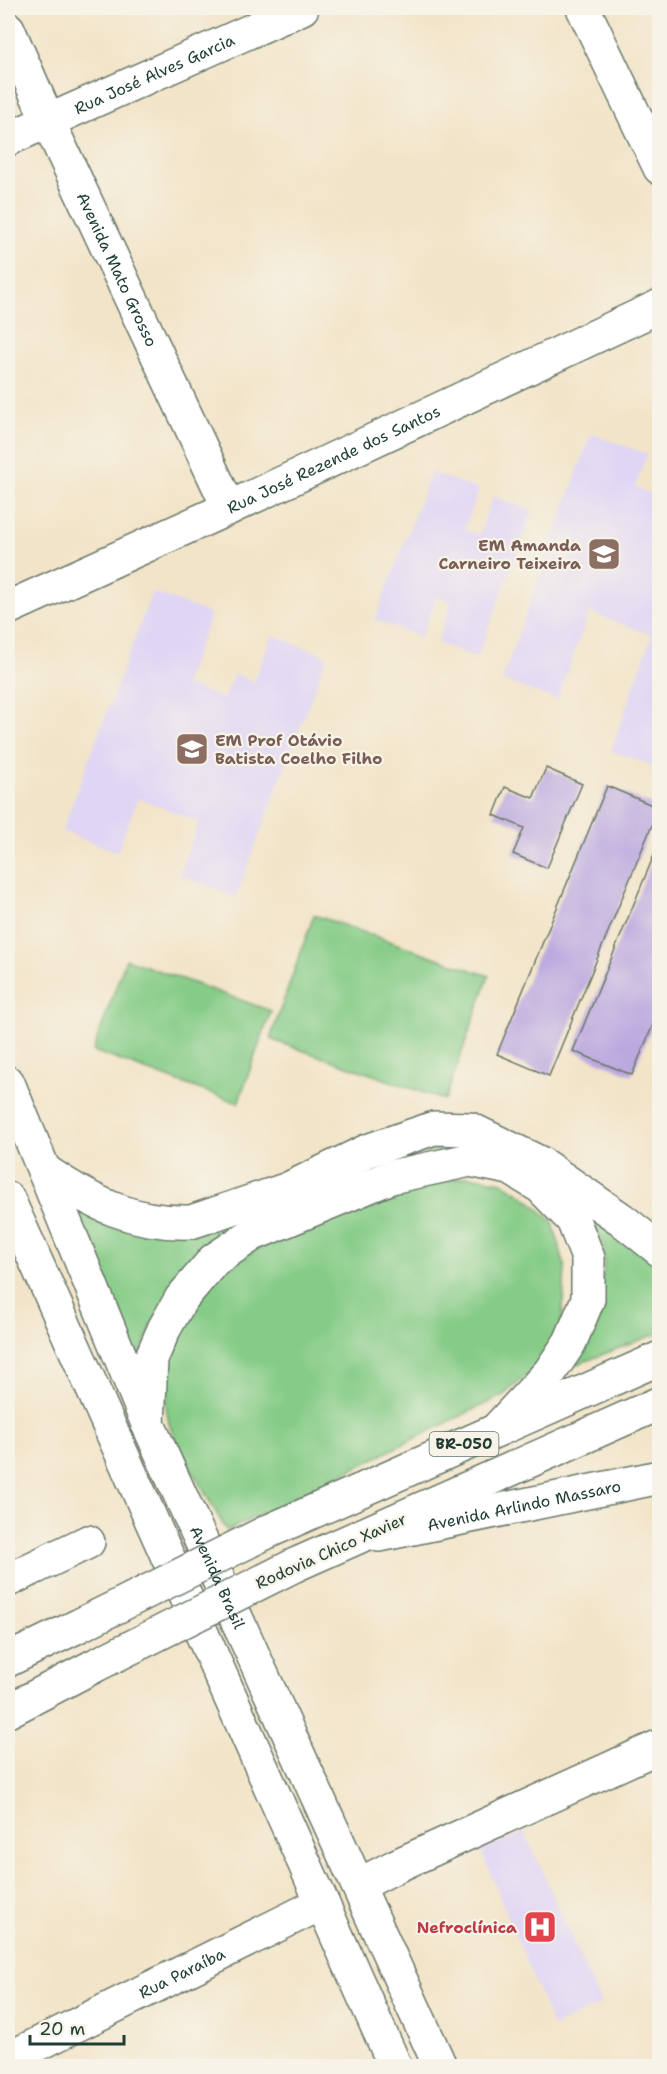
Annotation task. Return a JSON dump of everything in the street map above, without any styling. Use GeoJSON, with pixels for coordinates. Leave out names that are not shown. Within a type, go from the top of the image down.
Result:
{"type":"FeatureCollection","features":[{"type":"Feature","properties":{"kind":"main road","name":"Rua José Alves Garcia"},"geometry":{"type":"LineString","coordinates":[[8,139],[302,8]]}},
{"type":"Feature","properties":{"kind":"main road"},"geometry":{"type":"LineString","coordinates":[[583,8],[660,168]]}},
{"type":"Feature","properties":{"kind":"main road","name":"Avenida Mato Grosso"},"geometry":{"type":"LineString","coordinates":[[8,29],[48,121],[229,508]]}},
{"type":"Feature","properties":{"kind":"main road","name":"Rua José Rezende dos Santos"},"geometry":{"type":"LineString","coordinates":[[8,608],[229,508],[660,306]]}},
{"type":"Feature","properties":{"kind":"main road","name":"Avenida Brasil"},"geometry":{"type":"LineString","coordinates":[[8,1083],[148,1424],[440,2067]]}},
{"type":"Feature","properties":{"kind":"main road"},"geometry":{"type":"LineString","coordinates":[[45,1171],[79,1194],[133,1217],[191,1222],[288,1189],[367,1151],[434,1128],[470,1129],[540,1162],[621,1219],[660,1250]]}},
{"type":"Feature","properties":{"kind":"main road"},"geometry":{"type":"LineString","coordinates":[[148,1424],[151,1359],[181,1299],[214,1260],[253,1234],[391,1177],[470,1160],[510,1168],[541,1187],[573,1220],[588,1258],[588,1299],[570,1342],[550,1372],[497,1430]]}},
{"type":"Feature","properties":{"kind":"main road"},"geometry":{"type":"LineString","coordinates":[[8,1198],[395,2067]]}},
{"type":"Feature","properties":{"kind":"main road","name":"BR-050"},"geometry":{"type":"LineString","coordinates":[[8,1660],[270,1530],[660,1358]]}},
{"type":"Feature","properties":{"kind":"main road","name":"Rodovia Chico Xavier"},"geometry":{"type":"LineString","coordinates":[[8,1711],[295,1565],[660,1403]]}},
{"type":"Feature","properties":{"kind":"main road","name":"Avenida Arlindo Massaro"},"geometry":{"type":"LineString","coordinates":[[354,1540],[660,1477]]}},
{"type":"Feature","properties":{"kind":"main road"},"geometry":{"type":"LineString","coordinates":[[8,1580],[88,1542]]}},
{"type":"Feature","properties":{"kind":"main road"},"geometry":{"type":"LineString","coordinates":[[359,1885],[660,1746]]}},
{"type":"Feature","properties":{"kind":"main road","name":"Rua Paraíba"},"geometry":{"type":"LineString","coordinates":[[8,2059],[322,1903]]}},
{"type":"Feature","properties":{"kind":"shaded area","name":"EM Amanda Carneiro Teixeira"},"geometry":{"type":"Polygon","coordinates":[[[591,434],[647,454],[635,487],[659,496],[659,768],[611,751],[652,635],[589,612],[557,700],[502,680],[591,434]]]}},
{"type":"Feature","properties":{"kind":"shaded area"},"geometry":{"type":"Polygon","coordinates":[[[431,472],[479,490],[464,529],[479,535],[493,496],[533,511],[477,658],[437,643],[452,602],[437,596],[421,637],[375,620],[431,472]]]}},
{"type":"Feature","properties":{"kind":"shaded area","name":"EM Prof Otávio Batista Coelho Filho"},"geometry":{"type":"Polygon","coordinates":[[[152,592],[211,614],[184,684],[224,699],[234,674],[254,682],[272,635],[327,656],[236,897],[179,875],[199,822],[138,798],[117,852],[62,831],[152,592]]]}},
{"type":"Feature","properties":{"kind":"shaded area","name":"Nefroclínica"},"geometry":{"type":"Polygon","coordinates":[[[525,1832],[601,2004],[553,2027],[481,1850],[525,1832]]]}},
{"type":"Feature","properties":{"kind":"green space"},"geometry":{"type":"Polygon","coordinates":[[[314,915],[489,976],[445,1100],[270,1039],[314,915]]]}},
{"type":"Feature","properties":{"kind":"green space"},"geometry":{"type":"Polygon","coordinates":[[[126,959],[271,1011],[238,1103],[93,1051],[126,959]]]}},
{"type":"Feature","properties":{"kind":"green space"},"geometry":{"type":"Polygon","coordinates":[[[438,1139],[465,1142],[492,1150],[550,1175],[659,1262],[659,1333],[570,1367],[586,1339],[597,1305],[604,1263],[600,1236],[576,1206],[541,1179],[522,1169],[479,1155],[437,1152],[408,1156],[380,1165],[225,1233],[196,1259],[171,1290],[152,1325],[138,1362],[68,1198],[89,1211],[165,1233],[200,1229],[241,1217],[381,1153],[438,1139]]]}},
{"type":"Feature","properties":{"kind":"green space"},"geometry":{"type":"Polygon","coordinates":[[[469,1176],[502,1182],[529,1200],[553,1222],[565,1267],[562,1324],[541,1364],[503,1395],[227,1531],[180,1450],[169,1424],[161,1377],[167,1351],[216,1275],[254,1250],[391,1190],[469,1176]]]}},
{"type":"Feature","properties":{"kind":"building"},"geometry":{"type":"Polygon","coordinates":[[[546,768],[582,784],[547,868],[513,854],[524,828],[494,815],[505,787],[533,798],[546,768]]]}},
{"type":"Feature","properties":{"kind":"building"},"geometry":{"type":"Polygon","coordinates":[[[607,786],[659,808],[549,1076],[497,1054],[607,786]]]}},
{"type":"Feature","properties":{"kind":"building"},"geometry":{"type":"Polygon","coordinates":[[[659,843],[660,1008],[632,1075],[573,1051],[659,843]]]}},
{"type":"Feature","properties":{"kind":"place","name":"EM Amanda Carneiro Teixeira"},"geometry":{"type":"Point","coordinates":[604,554]}},
{"type":"Feature","properties":{"kind":"place","name":"EM Prof Otávio Batista Coelho Filho"},"geometry":{"type":"Point","coordinates":[192,749]}},
{"type":"Feature","properties":{"kind":"place","name":"Nefroclínica"},"geometry":{"type":"Point","coordinates":[540,1927]}}]}
